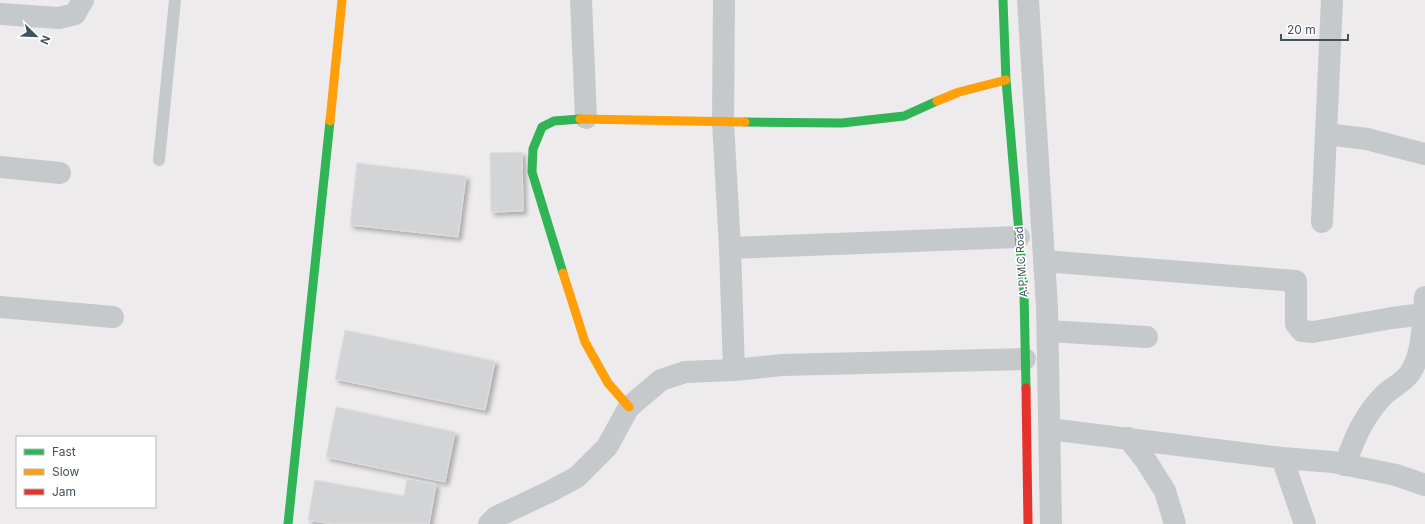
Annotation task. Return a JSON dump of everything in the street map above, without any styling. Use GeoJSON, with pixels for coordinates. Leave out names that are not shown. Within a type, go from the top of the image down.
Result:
{"type":"FeatureCollection","features":[{"type":"Feature","properties":{"kind":"street"},"geometry":{"type":"LineString","coordinates":[[0,14],[59,18],[75,14],[83,0]]}},
{"type":"Feature","properties":{"kind":"street"},"geometry":{"type":"LineString","coordinates":[[288,524],[342,0]]}},
{"type":"Feature","properties":{"kind":"street"},"geometry":{"type":"LineString","coordinates":[[581,0],[586,118]]}},
{"type":"Feature","properties":{"kind":"street"},"geometry":{"type":"LineString","coordinates":[[724,0],[723,122],[730,248],[734,370]]}},
{"type":"Feature","properties":{"kind":"street","name":"A.P.M.C Road"},"geometry":{"type":"LineString","coordinates":[[1003,0],[1006,80],[1024,292],[1028,524]]}},
{"type":"Feature","properties":{"kind":"street","name":"A.P.M.C Road"},"geometry":{"type":"LineString","coordinates":[[1028,0],[1048,331],[1051,524]]}},
{"type":"Feature","properties":{"kind":"street"},"geometry":{"type":"LineString","coordinates":[[1322,222],[1332,0]]}},
{"type":"Feature","properties":{"kind":"street"},"geometry":{"type":"LineString","coordinates":[[629,407],[608,383],[585,342],[532,172],[533,149],[542,127],[554,121],[586,118],[723,122],[842,123],[904,116],[959,92],[1006,80]]}},
{"type":"Feature","properties":{"kind":"street"},"geometry":{"type":"LineString","coordinates":[[1326,134],[1367,139],[1425,154]]}},
{"type":"Feature","properties":{"kind":"street"},"geometry":{"type":"LineString","coordinates":[[0,167],[60,172]]}},
{"type":"Feature","properties":{"kind":"street"},"geometry":{"type":"LineString","coordinates":[[730,248],[1019,236]]}},
{"type":"Feature","properties":{"kind":"street"},"geometry":{"type":"LineString","coordinates":[[1044,261],[1296,281],[1296,324],[1302,331],[1313,332],[1392,318],[1425,308],[1416,359],[1410,374],[1401,383],[1385,394],[1365,419],[1354,440],[1345,465]]}},
{"type":"Feature","properties":{"kind":"street"},"geometry":{"type":"LineString","coordinates":[[0,307],[113,317]]}},
{"type":"Feature","properties":{"kind":"street"},"geometry":{"type":"LineString","coordinates":[[1048,331],[1147,337]]}},
{"type":"Feature","properties":{"kind":"street"},"geometry":{"type":"LineString","coordinates":[[489,524],[496,517],[577,477],[607,447],[629,407],[661,380],[685,372],[734,370],[782,365],[1025,359]]}},
{"type":"Feature","properties":{"kind":"street"},"geometry":{"type":"LineString","coordinates":[[1049,430],[1128,438],[1282,458],[1333,462],[1396,476],[1425,485]]}},
{"type":"Feature","properties":{"kind":"street"},"geometry":{"type":"LineString","coordinates":[[1128,438],[1146,461],[1165,490],[1175,524]]}},
{"type":"Feature","properties":{"kind":"street"},"geometry":{"type":"LineString","coordinates":[[1282,458],[1305,524]]}},
{"type":"Feature","properties":{"kind":"lane"},"geometry":{"type":"LineString","coordinates":[[159,160],[175,0]]}},
{"type":"Feature","properties":{"kind":"building"},"geometry":{"type":"Polygon","coordinates":[[[522,152],[523,211],[491,212],[490,153],[522,152]]]}},
{"type":"Feature","properties":{"kind":"building"},"geometry":{"type":"Polygon","coordinates":[[[357,163],[466,176],[458,237],[350,225],[357,163]]]}},
{"type":"Feature","properties":{"kind":"building"},"geometry":{"type":"Polygon","coordinates":[[[345,330],[495,361],[485,410],[335,379],[345,330]]]}},
{"type":"Feature","properties":{"kind":"building"},"geometry":{"type":"Polygon","coordinates":[[[336,407],[455,432],[445,482],[326,457],[336,407]]]}},
{"type":"Feature","properties":{"kind":"building"},"geometry":{"type":"Polygon","coordinates":[[[407,479],[436,484],[429,524],[332,524],[308,520],[315,480],[404,496],[407,479]]]}},
{"type":"Feature","properties":{"kind":"traffic: fast"},"geometry":{"type":"LineString","coordinates":[[1003,0],[1006,80],[1024,292],[1026,388]]}},
{"type":"Feature","properties":{"kind":"traffic: fast"},"geometry":{"type":"LineString","coordinates":[[745,122],[842,123],[904,116],[937,101]]}},
{"type":"Feature","properties":{"kind":"traffic: fast"},"geometry":{"type":"LineString","coordinates":[[563,273],[532,172],[533,149],[542,127],[554,121],[580,119]]}},
{"type":"Feature","properties":{"kind":"traffic: fast"},"geometry":{"type":"LineString","coordinates":[[288,524],[330,121]]}},
{"type":"Feature","properties":{"kind":"traffic: slow"},"geometry":{"type":"LineString","coordinates":[[330,121],[342,0]]}},
{"type":"Feature","properties":{"kind":"traffic: slow"},"geometry":{"type":"LineString","coordinates":[[937,101],[959,92],[1006,80]]}},
{"type":"Feature","properties":{"kind":"traffic: slow"},"geometry":{"type":"LineString","coordinates":[[580,119],[745,122]]}},
{"type":"Feature","properties":{"kind":"traffic: slow"},"geometry":{"type":"LineString","coordinates":[[563,273],[585,342],[608,383],[629,407]]}},
{"type":"Feature","properties":{"kind":"traffic: jam"},"geometry":{"type":"LineString","coordinates":[[1026,388],[1028,524]]}}]}
